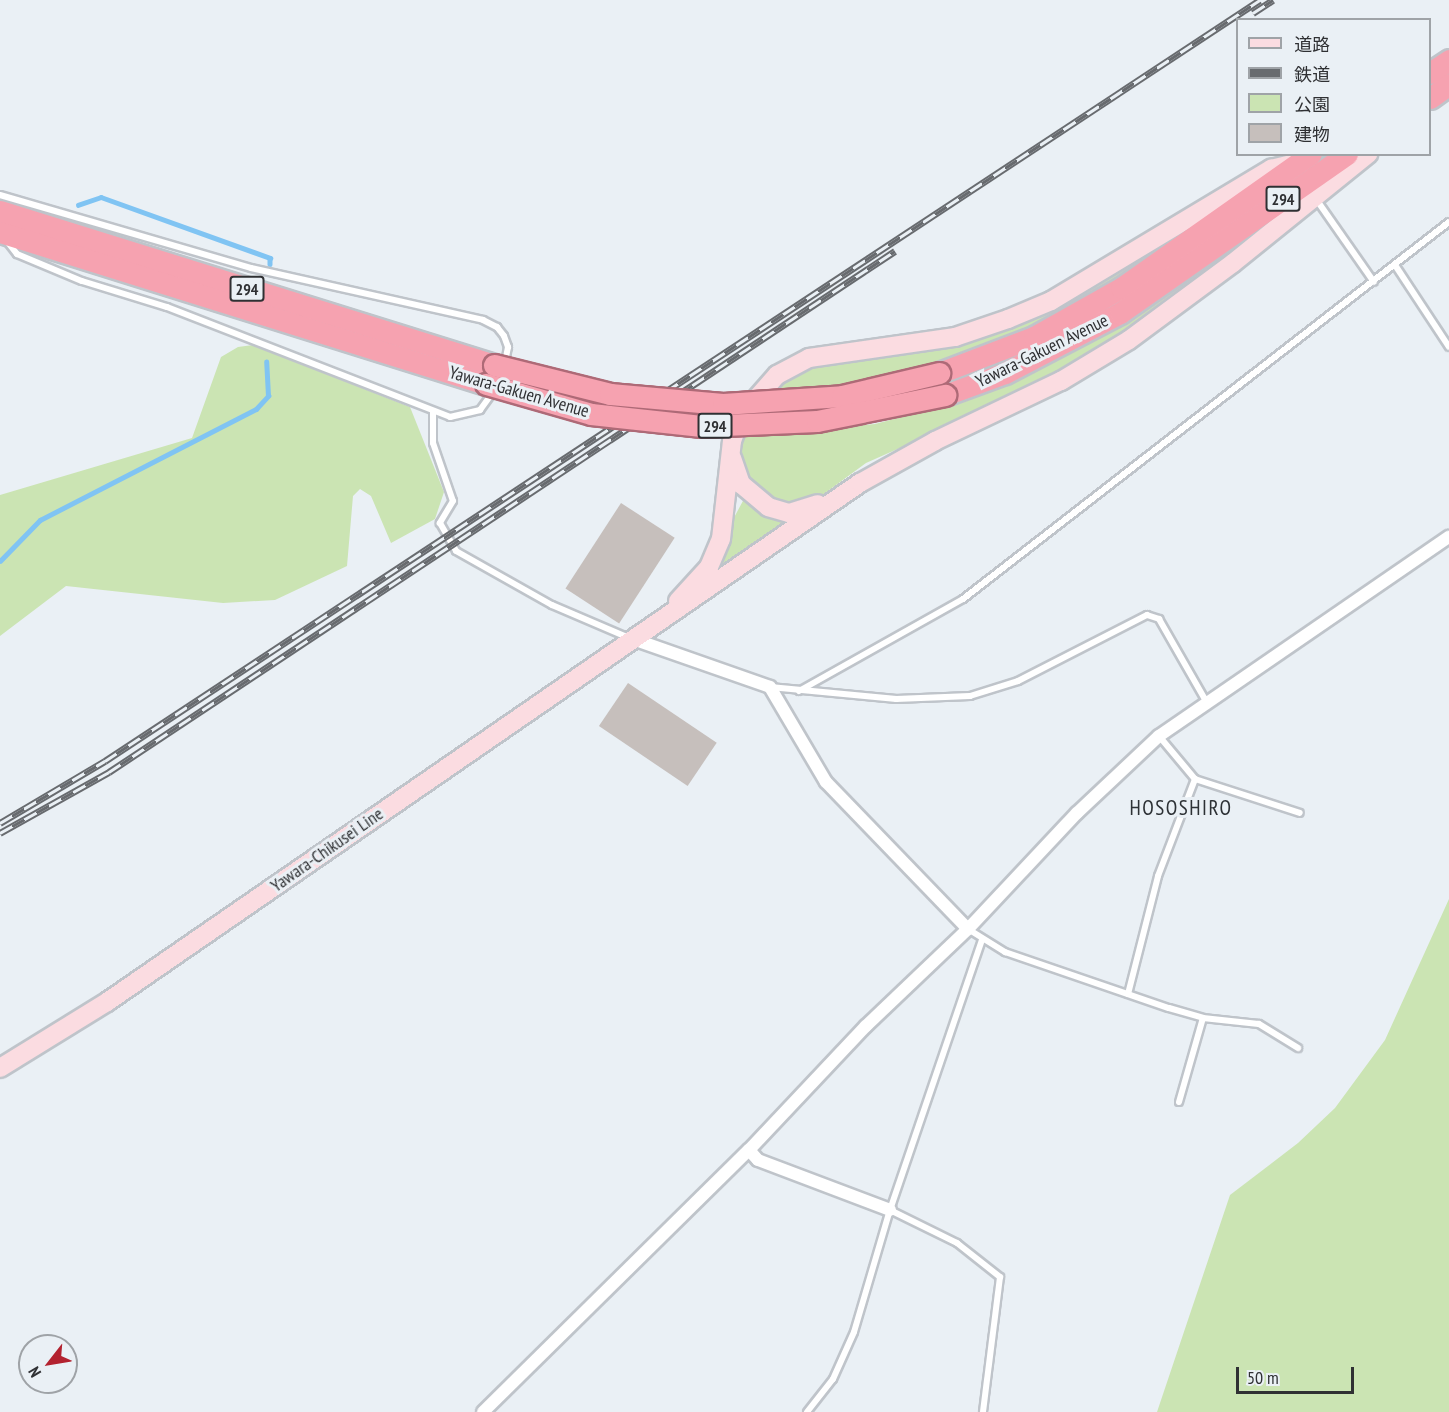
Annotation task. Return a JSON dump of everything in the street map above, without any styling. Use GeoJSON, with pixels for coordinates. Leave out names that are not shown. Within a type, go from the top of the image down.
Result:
{"type":"FeatureCollection","features":[{"type":"Feature","properties":{"kind":"highway"},"geometry":{"type":"LineString","coordinates":[[1431,72],[1449,60]]}},
{"type":"Feature","properties":{"kind":"highway"},"geometry":{"type":"LineString","coordinates":[[1431,97],[1449,84]]}},
{"type":"Feature","properties":{"kind":"highway","name":"Yawara-Gakuen Avenue"},"geometry":{"type":"LineString","coordinates":[[0,212],[490,374],[591,414],[701,426],[828,420],[945,395],[1005,373],[1091,330],[1187,269],[1310,190],[1345,156]]}},
{"type":"Feature","properties":{"kind":"highway","name":"Yawara-Gakuen Avenue"},"geometry":{"type":"LineString","coordinates":[[0,233],[490,374],[610,394],[723,404],[842,396],[939,373],[1034,337],[1121,288],[1307,158]]}},
{"type":"Feature","properties":{"kind":"main road"},"geometry":{"type":"LineString","coordinates":[[731,452],[747,492],[780,512],[801,512],[860,483],[935,441],[1061,381],[1129,340],[1310,190],[1365,156]]}},
{"type":"Feature","properties":{"kind":"main road"},"geometry":{"type":"LineString","coordinates":[[650,627],[694,586],[717,549],[731,452],[744,410],[762,387],[796,362],[853,349],[955,337],[1008,319],[1092,278],[1272,169],[1307,158]]}},
{"type":"Feature","properties":{"kind":"main road"},"geometry":{"type":"LineString","coordinates":[[650,627],[705,593],[860,483]]}},
{"type":"Feature","properties":{"kind":"main road","name":"Yawara-Chikusei Line"},"geometry":{"type":"LineString","coordinates":[[0,1068],[107,1002],[650,627]]}},
{"type":"Feature","properties":{"kind":"street"},"geometry":{"type":"LineString","coordinates":[[483,1412],[749,1150],[866,1026],[968,928],[1077,813],[1159,736],[1206,701],[1449,537]]}},
{"type":"Feature","properties":{"kind":"street"},"geometry":{"type":"LineString","coordinates":[[633,639],[770,687],[826,782],[968,928]]}},
{"type":"Feature","properties":{"kind":"street"},"geometry":{"type":"LineString","coordinates":[[749,1150],[758,1160],[890,1210]]}},
{"type":"Feature","properties":{"kind":"lane"},"geometry":{"type":"LineString","coordinates":[[1310,190],[1374,282]]}},
{"type":"Feature","properties":{"kind":"lane"},"geometry":{"type":"LineString","coordinates":[[0,195],[251,268],[483,320],[497,327],[504,336],[508,354],[489,402],[469,415],[450,417],[167,307],[82,281],[17,254],[0,233]]}},
{"type":"Feature","properties":{"kind":"lane"},"geometry":{"type":"LineString","coordinates":[[799,691],[963,599],[1449,222]]}},
{"type":"Feature","properties":{"kind":"lane"},"geometry":{"type":"LineString","coordinates":[[1395,265],[1449,347]]}},
{"type":"Feature","properties":{"kind":"lane"},"geometry":{"type":"LineString","coordinates":[[433,411],[434,443],[453,501],[440,523],[456,551],[552,605],[633,639]]}},
{"type":"Feature","properties":{"kind":"lane"},"geometry":{"type":"LineString","coordinates":[[770,687],[896,699],[970,696],[1018,681],[1148,615],[1159,619],[1206,701]]}},
{"type":"Feature","properties":{"kind":"lane"},"geometry":{"type":"LineString","coordinates":[[1159,736],[1195,779],[1299,813]]}},
{"type":"Feature","properties":{"kind":"lane"},"geometry":{"type":"LineString","coordinates":[[1128,994],[1158,876],[1195,779]]}},
{"type":"Feature","properties":{"kind":"lane"},"geometry":{"type":"LineString","coordinates":[[968,928],[982,940],[1128,994],[1203,1018],[1259,1024],[1298,1048]]}},
{"type":"Feature","properties":{"kind":"lane"},"geometry":{"type":"LineString","coordinates":[[807,1412],[833,1379],[854,1332],[890,1210],[982,940]]}},
{"type":"Feature","properties":{"kind":"lane"},"geometry":{"type":"LineString","coordinates":[[1179,1102],[1203,1018]]}},
{"type":"Feature","properties":{"kind":"lane"},"geometry":{"type":"LineString","coordinates":[[890,1210],[957,1243],[1000,1278],[983,1412]]}},
{"type":"Feature","properties":{"kind":"green space"},"geometry":{"type":"Polygon","coordinates":[[[1198,220],[1108,287],[1027,331],[973,354],[865,382],[765,394],[808,365],[981,335],[1198,220]]]}},
{"type":"Feature","properties":{"kind":"green space"},"geometry":{"type":"Polygon","coordinates":[[[1224,254],[1228,259],[1162,309],[1028,391],[866,463],[817,499],[789,507],[773,502],[741,473],[738,447],[742,437],[875,424],[952,404],[1071,352],[1130,318],[1224,254]]]}},
{"type":"Feature","properties":{"kind":"green space"},"geometry":{"type":"Polygon","coordinates":[[[253,345],[410,407],[444,492],[435,519],[391,543],[371,496],[360,489],[353,496],[347,566],[275,600],[223,603],[66,586],[0,636],[0,495],[192,438],[221,357],[238,347],[253,345]]]}},
{"type":"Feature","properties":{"kind":"green space"},"geometry":{"type":"Polygon","coordinates":[[[744,499],[763,513],[794,518],[719,568],[730,525],[744,499]]]}},
{"type":"Feature","properties":{"kind":"green space"},"geometry":{"type":"Polygon","coordinates":[[[1449,899],[1449,1412],[1157,1412],[1230,1195],[1298,1143],[1335,1108],[1385,1040],[1449,899]]]}},
{"type":"Feature","properties":{"kind":"building"},"geometry":{"type":"Polygon","coordinates":[[[621,503],[675,538],[619,623],[565,589],[621,503]]]}},
{"type":"Feature","properties":{"kind":"building"},"geometry":{"type":"Polygon","coordinates":[[[628,683],[717,743],[688,786],[599,726],[628,683]]]}},
{"type":"Feature","properties":{"kind":"waterway"},"geometry":{"type":"LineString","coordinates":[[78,205],[101,197],[270,258],[270,264]]}},
{"type":"Feature","properties":{"kind":"waterway"},"geometry":{"type":"LineString","coordinates":[[0,561],[40,520],[256,409],[268,396],[266,362]]}},
{"type":"Feature","properties":{"kind":"railway"},"geometry":{"type":"LineString","coordinates":[[0,823],[105,761],[1260,0]]}},
{"type":"Feature","properties":{"kind":"railway"},"geometry":{"type":"LineString","coordinates":[[1253,13],[1273,0]]}},
{"type":"Feature","properties":{"kind":"railway"},"geometry":{"type":"LineString","coordinates":[[0,833],[109,772],[895,251]]}},
{"type":"Feature","properties":{"kind":"district","name":"HOSOSHIRO"},"geometry":{"type":"Point","coordinates":[1181,808]}}]}
